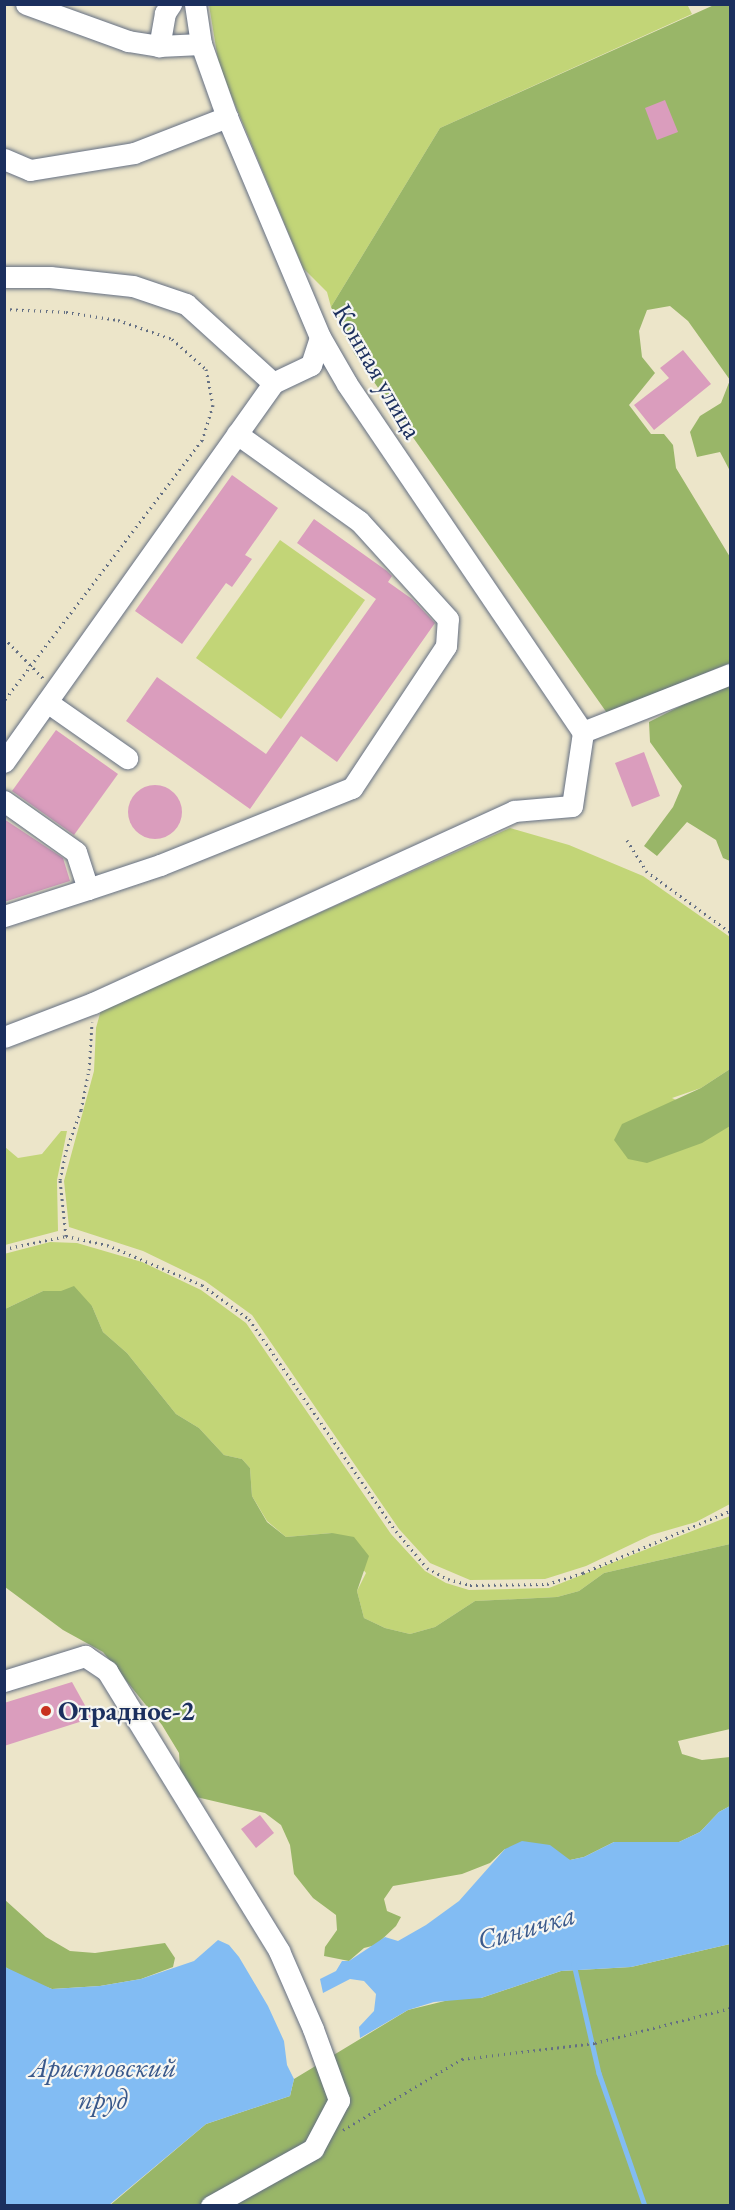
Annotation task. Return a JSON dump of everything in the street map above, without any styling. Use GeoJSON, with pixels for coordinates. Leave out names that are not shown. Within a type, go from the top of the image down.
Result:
{"type":"FeatureCollection","features":[{"type":"Feature","properties":{"kind":"street"},"geometry":{"type":"LineString","coordinates":[[26,4],[128,41],[159,46],[201,44]]}},
{"type":"Feature","properties":{"kind":"street","name":"Конная улица"},"geometry":{"type":"LineString","coordinates":[[195,4],[201,44],[227,117],[320,336],[360,404],[583,732]]}},
{"type":"Feature","properties":{"kind":"street"},"geometry":{"type":"LineString","coordinates":[[159,46],[159,32],[169,5]]}},
{"type":"Feature","properties":{"kind":"street"},"geometry":{"type":"LineString","coordinates":[[4,159],[30,170],[134,153],[227,117]]}},
{"type":"Feature","properties":{"kind":"street"},"geometry":{"type":"LineString","coordinates":[[4,277],[50,277],[133,286],[186,304],[273,383]]}},
{"type":"Feature","properties":{"kind":"street"},"geometry":{"type":"LineString","coordinates":[[4,762],[273,383],[311,364],[320,336]]}},
{"type":"Feature","properties":{"kind":"street"},"geometry":{"type":"LineString","coordinates":[[4,916],[160,865],[352,788],[446,646],[448,619],[359,521],[237,434]]}},
{"type":"Feature","properties":{"kind":"street"},"geometry":{"type":"LineString","coordinates":[[4,1037],[93,1003],[514,811],[572,806],[583,732],[730,674]]}},
{"type":"Feature","properties":{"kind":"street"},"geometry":{"type":"LineString","coordinates":[[52,695],[127,758]]}},
{"type":"Feature","properties":{"kind":"street"},"geometry":{"type":"LineString","coordinates":[[4,801],[76,852],[88,889]]}},
{"type":"Feature","properties":{"kind":"street"},"geometry":{"type":"LineString","coordinates":[[4,1681],[85,1656],[107,1671],[279,1951],[313,2029],[339,2100],[313,2149],[211,2205]]}},
{"type":"Feature","properties":{"kind":"path"},"geometry":{"type":"LineString","coordinates":[[4,309],[66,312],[118,320],[172,339],[206,369],[213,405],[202,440],[4,701]]}},
{"type":"Feature","properties":{"kind":"path"},"geometry":{"type":"LineString","coordinates":[[4,638],[52,695]]}},
{"type":"Feature","properties":{"kind":"path"},"geometry":{"type":"LineString","coordinates":[[627,840],[646,870],[730,932]]}},
{"type":"Feature","properties":{"kind":"path"},"geometry":{"type":"LineString","coordinates":[[66,1236],[60,1180],[89,1070],[93,1003]]}},
{"type":"Feature","properties":{"kind":"path"},"geometry":{"type":"LineString","coordinates":[[4,1249],[66,1236],[143,1257],[202,1286],[249,1319],[396,1531],[427,1568],[448,1579],[470,1585],[547,1584],[583,1573],[730,1511]]}},
{"type":"Feature","properties":{"kind":"path"},"geometry":{"type":"LineString","coordinates":[[313,2149],[462,2059],[595,2043],[730,2008]]}},
{"type":"Feature","properties":{"kind":"green space"},"geometry":{"type":"Polygon","coordinates":[[[687,4],[692,14],[440,128],[331,307],[327,292],[303,268],[219,66],[209,5],[687,4]]]}},
{"type":"Feature","properties":{"kind":"green space"},"geometry":{"type":"Polygon","coordinates":[[[714,5],[730,5],[730,380],[688,321],[670,306],[647,310],[639,331],[642,357],[655,373],[629,405],[651,434],[664,434],[673,445],[676,468],[730,557],[730,663],[607,713],[355,355],[331,307],[440,128],[714,5]]]}},
{"type":"Feature","properties":{"kind":"green space"},"geometry":{"type":"Polygon","coordinates":[[[730,380],[730,471],[720,452],[697,457],[690,432],[700,416],[721,403],[730,380]]]}},
{"type":"Feature","properties":{"kind":"green space"},"geometry":{"type":"Polygon","coordinates":[[[280,540],[365,600],[281,719],[196,658],[280,540]]]}},
{"type":"Feature","properties":{"kind":"green space"},"geometry":{"type":"Polygon","coordinates":[[[730,681],[730,861],[723,858],[716,840],[687,822],[657,856],[644,846],[673,807],[682,786],[650,742],[649,722],[730,681]]]}},
{"type":"Feature","properties":{"kind":"green space"},"geometry":{"type":"Polygon","coordinates":[[[510,828],[569,845],[643,876],[730,937],[730,1069],[701,1088],[672,1098],[730,1126],[730,1504],[696,1522],[651,1535],[586,1566],[545,1579],[470,1580],[430,1563],[399,1529],[252,1315],[205,1281],[143,1251],[69,1227],[64,1181],[94,1071],[96,1028],[101,1010],[510,828]]]}},
{"type":"Feature","properties":{"kind":"green space"},"geometry":{"type":"Polygon","coordinates":[[[730,1069],[730,1126],[702,1143],[647,1163],[628,1159],[614,1140],[622,1124],[701,1088],[730,1069]]]}},
{"type":"Feature","properties":{"kind":"green space"},"geometry":{"type":"Polygon","coordinates":[[[61,1131],[67,1131],[57,1180],[58,1231],[5,1245],[5,1147],[18,1158],[42,1154],[61,1131]]]}},
{"type":"Feature","properties":{"kind":"green space"},"geometry":{"type":"Polygon","coordinates":[[[50,1242],[77,1243],[142,1262],[201,1290],[246,1323],[391,1534],[425,1571],[446,1583],[469,1590],[549,1588],[730,1516],[730,1544],[604,1573],[579,1591],[557,1597],[475,1601],[435,1627],[410,1634],[385,1628],[364,1618],[357,1591],[366,1573],[332,1533],[286,1537],[267,1521],[252,1496],[250,1468],[242,1459],[224,1455],[199,1428],[176,1414],[127,1353],[103,1332],[92,1306],[61,1291],[43,1291],[5,1309],[4,1254],[50,1242]]]}},
{"type":"Feature","properties":{"kind":"green space"},"geometry":{"type":"Polygon","coordinates":[[[74,1286],[92,1306],[103,1332],[127,1353],[176,1414],[199,1428],[224,1455],[242,1459],[250,1468],[252,1496],[267,1522],[286,1537],[332,1533],[354,1537],[369,1556],[357,1591],[364,1618],[385,1628],[410,1634],[435,1627],[475,1601],[557,1597],[579,1591],[604,1573],[730,1544],[730,1729],[678,1741],[682,1754],[702,1760],[730,1757],[730,1806],[719,1812],[700,1832],[679,1842],[614,1842],[584,1857],[570,1860],[505,1849],[490,1863],[462,1874],[393,1886],[384,1899],[387,1911],[401,1917],[396,1926],[376,1945],[364,1948],[349,1961],[324,1956],[325,1947],[337,1930],[336,1915],[313,1898],[294,1874],[290,1845],[281,1825],[265,1813],[192,1796],[181,1784],[179,1753],[162,1725],[103,1652],[63,1630],[5,1587],[5,1309],[43,1291],[61,1291],[74,1286]]]}},
{"type":"Feature","properties":{"kind":"green space"},"geometry":{"type":"Polygon","coordinates":[[[4,1899],[46,1937],[70,1951],[95,1953],[165,1943],[175,1958],[173,1967],[141,1979],[100,1986],[52,1989],[25,1979],[5,1967],[4,1899]]]}},
{"type":"Feature","properties":{"kind":"green space"},"geometry":{"type":"Polygon","coordinates":[[[730,1944],[730,2205],[109,2206],[206,2124],[290,2096],[294,2079],[408,2010],[457,1998],[481,1998],[561,1971],[631,1967],[730,1944]]]}},
{"type":"Feature","properties":{"kind":"water","name":"Синичка"},"geometry":{"type":"Polygon","coordinates":[[[730,1806],[730,1944],[631,1967],[561,1971],[481,1998],[434,2002],[408,2010],[360,2038],[359,2027],[374,2011],[376,1994],[364,1981],[350,1979],[323,1993],[320,1979],[336,1971],[342,1961],[349,1961],[385,1937],[398,1941],[426,1925],[459,1901],[505,1849],[522,1841],[550,1845],[570,1860],[584,1857],[614,1842],[679,1842],[700,1832],[719,1812],[730,1806]]]}},
{"type":"Feature","properties":{"kind":"water","name":"Аристовский пруд"},"geometry":{"type":"Polygon","coordinates":[[[218,1940],[229,1945],[239,1957],[268,2006],[284,2041],[287,2065],[294,2079],[290,2096],[206,2124],[109,2205],[5,2205],[5,1967],[52,1989],[100,1986],[141,1979],[194,1961],[218,1940]]]}},
{"type":"Feature","properties":{"kind":"building"},"geometry":{"type":"Polygon","coordinates":[[[665,100],[678,132],[657,140],[645,108],[665,100]]]}},
{"type":"Feature","properties":{"kind":"building"},"geometry":{"type":"Polygon","coordinates":[[[683,350],[711,384],[654,430],[634,405],[669,378],[660,368],[683,350]]]}},
{"type":"Feature","properties":{"kind":"building"},"geometry":{"type":"Polygon","coordinates":[[[232,475],[278,508],[245,555],[252,559],[232,587],[226,583],[182,644],[135,611],[232,475]]]}},
{"type":"Feature","properties":{"kind":"building"},"geometry":{"type":"Polygon","coordinates":[[[314,519],[387,571],[392,576],[388,582],[412,599],[435,623],[337,762],[301,736],[250,809],[126,721],[157,677],[266,754],[376,599],[297,543],[314,519]]]}},
{"type":"Feature","properties":{"kind":"building"},"geometry":{"type":"Polygon","coordinates":[[[56,730],[118,774],[74,835],[12,791],[56,730]]]}},
{"type":"Feature","properties":{"kind":"building"},"geometry":{"type":"Polygon","coordinates":[[[644,752],[660,796],[632,807],[615,763],[644,752]]]}},
{"type":"Feature","properties":{"kind":"building"},"geometry":{"type":"Polygon","coordinates":[[[150,785],[160,785],[170,789],[178,797],[182,812],[178,827],[170,835],[160,839],[150,839],[140,835],[132,827],[128,817],[128,807],[132,797],[140,789],[150,785]]]}},
{"type":"Feature","properties":{"kind":"building"},"geometry":{"type":"Polygon","coordinates":[[[4,819],[63,858],[70,881],[4,902],[4,819]]]}},
{"type":"Feature","properties":{"kind":"building","name":"Отрадное-2"},"geometry":{"type":"Polygon","coordinates":[[[72,1682],[92,1718],[4,1746],[4,1703],[72,1682]]]}},
{"type":"Feature","properties":{"kind":"building"},"geometry":{"type":"Polygon","coordinates":[[[260,1815],[274,1833],[256,1848],[241,1829],[260,1815]]]}},
{"type":"Feature","properties":{"kind":"waterway"},"geometry":{"type":"LineString","coordinates":[[574,1964],[599,2073],[645,2206]]}},
{"type":"Feature","properties":{"kind":"place","name":"Отрадное-2"},"geometry":{"type":"Point","coordinates":[46,1711]}}]}
